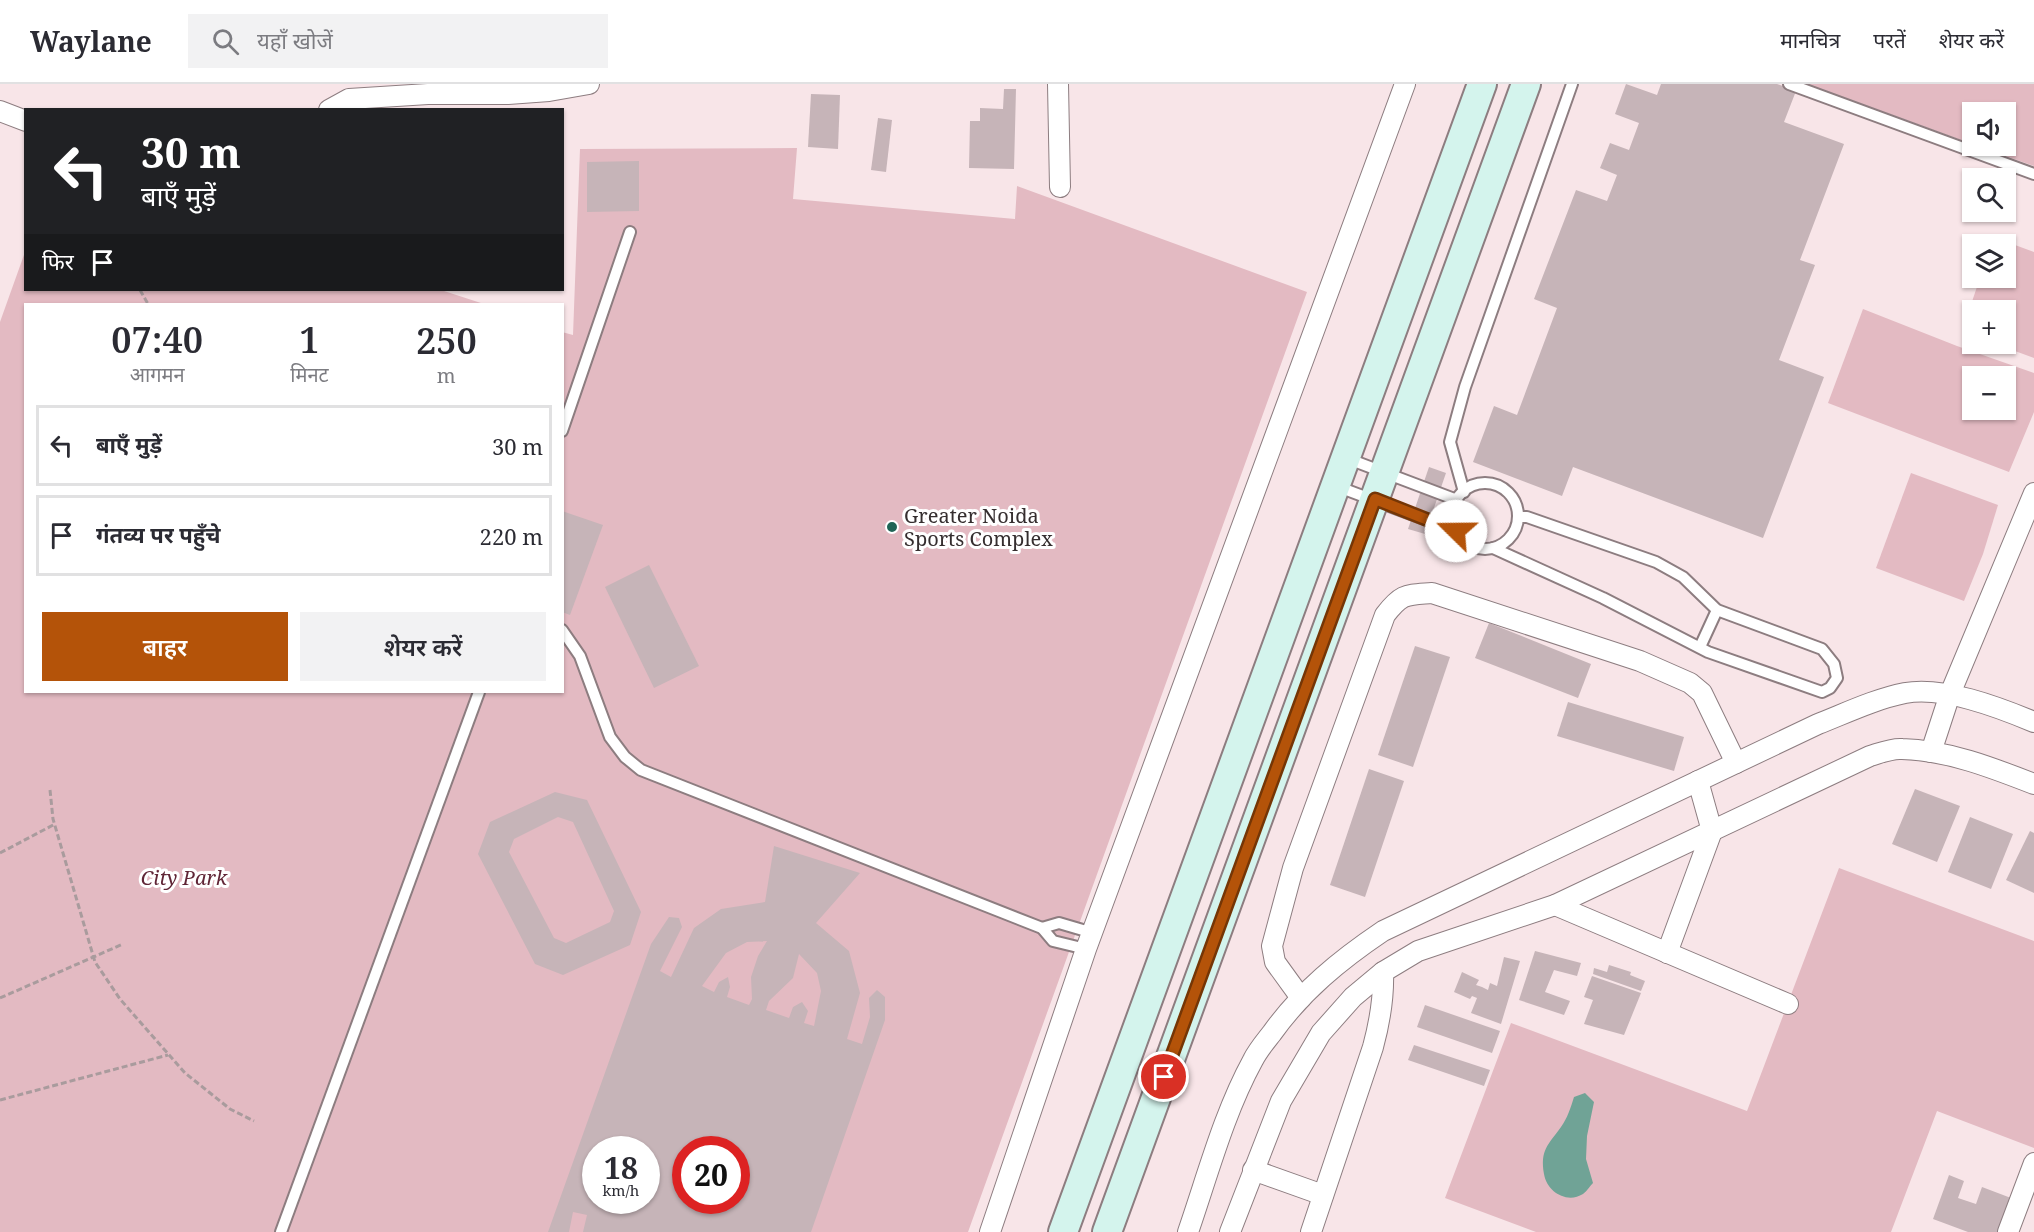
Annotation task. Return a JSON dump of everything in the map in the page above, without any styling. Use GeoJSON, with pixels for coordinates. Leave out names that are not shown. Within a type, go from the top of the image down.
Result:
{"type":"FeatureCollection","features":[{"type":"Feature","properties":{"kind":"street"},"geometry":{"type":"LineString","coordinates":[[333,108],[349,99],[394,90],[428,94],[488,89],[539,92],[589,84]]}},
{"type":"Feature","properties":{"kind":"street"},"geometry":{"type":"LineString","coordinates":[[1058,84],[1060,187]]}},
{"type":"Feature","properties":{"kind":"street"},"geometry":{"type":"LineString","coordinates":[[990,1232],[1090,941],[1405,84]]}},
{"type":"Feature","properties":{"kind":"street"},"geometry":{"type":"LineString","coordinates":[[1063,1232],[1482,84]]}},
{"type":"Feature","properties":{"kind":"street"},"geometry":{"type":"LineString","coordinates":[[1107,1232],[1526,84]]}},
{"type":"Feature","properties":{"kind":"street"},"geometry":{"type":"LineString","coordinates":[[0,111],[24,120]]}},
{"type":"Feature","properties":{"kind":"street"},"geometry":{"type":"LineString","coordinates":[[1931,752],[1950,694],[2034,493]]}},
{"type":"Feature","properties":{"kind":"street"},"geometry":{"type":"LineString","coordinates":[[1301,998],[1275,962],[1272,946],[1293,868],[1385,615],[1406,594],[1432,593],[1640,661],[1690,683],[1702,693],[1736,763]]}},
{"type":"Feature","properties":{"kind":"street"},"geometry":{"type":"LineString","coordinates":[[1188,1232],[1234,1099],[1254,1058],[1301,998],[1350,953],[1383,931],[1818,724],[1906,693],[1950,694],[2034,722]]}},
{"type":"Feature","properties":{"kind":"street"},"geometry":{"type":"LineString","coordinates":[[1230,1232],[1281,1101],[1321,1033],[1353,997],[1383,972],[1418,951],[1555,905],[1870,756],[1900,748],[1931,752],[1984,765],[2034,784]]}},
{"type":"Feature","properties":{"kind":"street"},"geometry":{"type":"LineString","coordinates":[[1667,953],[1712,831],[1698,781]]}},
{"type":"Feature","properties":{"kind":"street"},"geometry":{"type":"LineString","coordinates":[[1555,905],[1788,1004]]}},
{"type":"Feature","properties":{"kind":"street"},"geometry":{"type":"LineString","coordinates":[[1311,1232],[1373,1047],[1384,998],[1383,972]]}},
{"type":"Feature","properties":{"kind":"street"},"geometry":{"type":"LineString","coordinates":[[2008,1232],[2034,1163]]}},
{"type":"Feature","properties":{"kind":"street"},"geometry":{"type":"LineString","coordinates":[[1253,1170],[1323,1195]]}},
{"type":"Feature","properties":{"kind":"lane"},"geometry":{"type":"LineString","coordinates":[[1460,496],[1450,442],[1465,387],[1572,84]]}},
{"type":"Feature","properties":{"kind":"lane"},"geometry":{"type":"LineString","coordinates":[[1789,84],[2034,174]]}},
{"type":"Feature","properties":{"kind":"lane"},"geometry":{"type":"LineString","coordinates":[[564,425],[630,232]]}},
{"type":"Feature","properties":{"kind":"lane"},"geometry":{"type":"LineString","coordinates":[[1346,458],[1379,486],[1456,531]]}},
{"type":"Feature","properties":{"kind":"lane"},"geometry":{"type":"LineString","coordinates":[[1484,484],[1504,489],[1517,506],[1516,528],[1511,537],[1503,544],[1482,549],[1463,540],[1456,531],[1453,521],[1453,510],[1460,496],[1473,486],[1484,484]]}},
{"type":"Feature","properties":{"kind":"lane"},"geometry":{"type":"LineString","coordinates":[[1336,485],[1379,486],[1460,496]]}},
{"type":"Feature","properties":{"kind":"lane"},"geometry":{"type":"LineString","coordinates":[[1493,548],[1603,598],[1708,652],[1768,675],[1822,692],[1830,688],[1837,678],[1834,664],[1822,649],[1717,610],[1683,577],[1656,562],[1527,518],[1518,517]]}},
{"type":"Feature","properties":{"kind":"lane"},"geometry":{"type":"LineString","coordinates":[[1700,647],[1717,610]]}},
{"type":"Feature","properties":{"kind":"lane"},"geometry":{"type":"LineString","coordinates":[[564,633],[580,656],[610,737],[626,757],[641,770],[1042,928],[1053,941],[1090,941]]}},
{"type":"Feature","properties":{"kind":"lane"},"geometry":{"type":"LineString","coordinates":[[281,1232],[479,693]]}},
{"type":"Feature","properties":{"kind":"lane"},"geometry":{"type":"LineString","coordinates":[[1042,928],[1059,923],[1090,941]]}},
{"type":"Feature","properties":{"kind":"path"},"geometry":{"type":"LineString","coordinates":[[50,790],[55,824],[93,957],[120,999],[168,1055],[230,1109],[254,1121]]}},
{"type":"Feature","properties":{"kind":"path"},"geometry":{"type":"LineString","coordinates":[[0,853],[55,824]]}},
{"type":"Feature","properties":{"kind":"path"},"geometry":{"type":"LineString","coordinates":[[0,998],[123,944]]}},
{"type":"Feature","properties":{"kind":"path"},"geometry":{"type":"LineString","coordinates":[[0,1100],[168,1055]]}},
{"type":"Feature","properties":{"kind":"green space"},"geometry":{"type":"Polygon","coordinates":[[[1807,84],[2034,84],[2034,166],[2006,156],[2016,156],[2016,102],[1962,102],[1962,140],[1807,84]]]}},
{"type":"Feature","properties":{"kind":"green space","name":"Greater Noida Sports Complex"},"geometry":{"type":"Polygon","coordinates":[[[797,148],[793,199],[1015,219],[1017,186],[1307,292],[968,1232],[0,1232],[0,322],[24,255],[24,291],[444,291],[481,303],[24,303],[24,693],[564,693],[564,333],[573,335],[580,149],[797,148]]]}},
{"type":"Feature","properties":{"kind":"green space"},"geometry":{"type":"Polygon","coordinates":[[[2016,245],[2034,252],[2034,358],[2016,351],[2016,300],[1973,300],[1977,288],[2016,288],[2016,245]]]}},
{"type":"Feature","properties":{"kind":"green space"},"geometry":{"type":"Polygon","coordinates":[[[1863,309],[1962,348],[1962,354],[1980,354],[2014,366],[1962,366],[1962,420],[2016,420],[2016,367],[2034,373],[2034,412],[2009,472],[1828,403],[1863,309]]]}},
{"type":"Feature","properties":{"kind":"green space"},"geometry":{"type":"Polygon","coordinates":[[[1911,473],[1998,505],[1983,554],[1964,601],[1876,568],[1911,473]]]}},
{"type":"Feature","properties":{"kind":"green space"},"geometry":{"type":"Polygon","coordinates":[[[1839,868],[2034,941],[2034,1148],[1937,1111],[1891,1232],[1536,1232],[1445,1198],[1511,1023],[1747,1111],[1839,868]]]}},
{"type":"Feature","properties":{"kind":"shaded area"},"geometry":{"type":"Polygon","coordinates":[[[1585,1093],[1594,1102],[1587,1136],[1586,1159],[1593,1183],[1577,1197],[1564,1197],[1553,1191],[1546,1180],[1543,1166],[1544,1153],[1565,1120],[1574,1097],[1585,1093]]]}},
{"type":"Feature","properties":{"kind":"building"},"geometry":{"type":"Polygon","coordinates":[[[1626,84],[1657,95],[1661,84],[1777,84],[1796,91],[1784,122],[1844,144],[1800,260],[1815,265],[1779,360],[1824,377],[1763,538],[1573,467],[1562,496],[1473,462],[1494,406],[1517,415],[1557,308],[1534,299],[1576,190],[1607,201],[1617,175],[1600,168],[1610,143],[1629,150],[1639,123],[1615,114],[1626,84]]]}},
{"type":"Feature","properties":{"kind":"building"},"geometry":{"type":"Polygon","coordinates":[[[1004,89],[1016,89],[1014,169],[969,168],[970,121],[980,121],[980,108],[1003,109],[1004,89]]]}},
{"type":"Feature","properties":{"kind":"building"},"geometry":{"type":"Polygon","coordinates":[[[811,94],[840,95],[838,149],[808,147],[811,94]]]}},
{"type":"Feature","properties":{"kind":"building"},"geometry":{"type":"Polygon","coordinates":[[[878,118],[892,120],[886,172],[871,170],[878,118]]]}},
{"type":"Feature","properties":{"kind":"building"},"geometry":{"type":"Polygon","coordinates":[[[639,161],[639,211],[587,212],[587,162],[639,161]]]}},
{"type":"Feature","properties":{"kind":"building"},"geometry":{"type":"Polygon","coordinates":[[[1429,467],[1446,473],[1425,534],[1408,529],[1429,467]]]}},
{"type":"Feature","properties":{"kind":"building"},"geometry":{"type":"Polygon","coordinates":[[[564,512],[603,525],[570,615],[564,613],[564,512]]]}},
{"type":"Feature","properties":{"kind":"building"},"geometry":{"type":"Polygon","coordinates":[[[649,565],[699,666],[654,688],[605,587],[649,565]]]}},
{"type":"Feature","properties":{"kind":"building"},"geometry":{"type":"Polygon","coordinates":[[[1489,623],[1591,664],[1578,698],[1475,658],[1489,623]]]}},
{"type":"Feature","properties":{"kind":"building"},"geometry":{"type":"Polygon","coordinates":[[[1415,646],[1450,657],[1413,767],[1378,755],[1415,646]]]}},
{"type":"Feature","properties":{"kind":"building"},"geometry":{"type":"Polygon","coordinates":[[[1568,702],[1684,737],[1674,771],[1557,736],[1568,702]]]}},
{"type":"Feature","properties":{"kind":"building"},"geometry":{"type":"Polygon","coordinates":[[[1369,769],[1404,781],[1365,897],[1330,885],[1369,769]]]}},
{"type":"Feature","properties":{"kind":"building"},"geometry":{"type":"Polygon","coordinates":[[[1915,789],[1960,806],[1937,862],[1892,844],[1915,789]]]}},
{"type":"Feature","properties":{"kind":"building"},"geometry":{"type":"Polygon","coordinates":[[[555,792],[587,800],[641,912],[630,945],[563,975],[535,964],[478,854],[490,822],[555,792]],[[558,817],[514,839],[509,852],[554,938],[566,943],[610,922],[614,911],[573,822],[558,817]]]}},
{"type":"Feature","properties":{"kind":"building"},"geometry":{"type":"Polygon","coordinates":[[[1970,817],[2013,834],[1991,889],[1948,872],[1970,817]]]}},
{"type":"Feature","properties":{"kind":"building"},"geometry":{"type":"Polygon","coordinates":[[[2030,831],[2034,833],[2034,893],[2006,880],[2030,831]]]}},
{"type":"Feature","properties":{"kind":"building"},"geometry":{"type":"Polygon","coordinates":[[[774,846],[860,873],[816,923],[849,951],[860,993],[847,1039],[862,1044],[870,1017],[869,998],[877,990],[885,997],[885,1020],[811,1232],[583,1232],[587,1215],[582,1214],[660,1214],[660,1136],[582,1136],[651,944],[669,917],[679,918],[682,927],[660,971],[671,977],[694,928],[721,909],[765,902],[774,846]],[[767,941],[747,942],[726,953],[702,986],[714,992],[719,982],[728,977],[730,987],[727,997],[749,1005],[752,999],[751,977],[758,956],[767,941]],[[799,954],[793,978],[769,1001],[766,1010],[789,1018],[793,1007],[802,1002],[808,1011],[804,1023],[814,1026],[821,991],[817,973],[799,954]]]}},
{"type":"Feature","properties":{"kind":"building"},"geometry":{"type":"Polygon","coordinates":[[[1535,951],[1581,963],[1577,976],[1554,970],[1545,992],[1570,1001],[1564,1015],[1519,1000],[1535,951]]]}},
{"type":"Feature","properties":{"kind":"building"},"geometry":{"type":"Polygon","coordinates":[[[1504,957],[1520,961],[1501,1024],[1471,1013],[1477,998],[1472,996],[1470,999],[1454,992],[1462,972],[1479,980],[1476,985],[1488,990],[1490,983],[1497,986],[1504,957]]]}},
{"type":"Feature","properties":{"kind":"building"},"geometry":{"type":"Polygon","coordinates":[[[1609,965],[1631,972],[1630,975],[1645,981],[1641,991],[1593,974],[1594,968],[1607,972],[1609,965]]]}},
{"type":"Feature","properties":{"kind":"building"},"geometry":{"type":"Polygon","coordinates":[[[1592,976],[1641,993],[1624,1035],[1584,1024],[1593,1000],[1584,997],[1592,976]]]}},
{"type":"Feature","properties":{"kind":"building"},"geometry":{"type":"Polygon","coordinates":[[[1425,1005],[1500,1031],[1492,1053],[1417,1027],[1425,1005]]]}},
{"type":"Feature","properties":{"kind":"building"},"geometry":{"type":"Polygon","coordinates":[[[1414,1045],[1490,1070],[1484,1086],[1408,1060],[1414,1045]]]}},
{"type":"Feature","properties":{"kind":"building"},"geometry":{"type":"Polygon","coordinates":[[[582,1137],[582,1214],[573,1212],[569,1232],[548,1232],[582,1137]]]}},
{"type":"Feature","properties":{"kind":"building"},"geometry":{"type":"Polygon","coordinates":[[[1949,1175],[1964,1181],[1958,1198],[1976,1204],[1982,1187],[2011,1198],[1998,1232],[1968,1232],[1933,1219],[1949,1175]]]}},
{"type":"Feature","properties":{"kind":"place","name":"Greater Noida Sports Complex"},"geometry":{"type":"Point","coordinates":[892,527]}},
{"type":"Feature","properties":{"kind":"route"},"geometry":{"type":"LineString","coordinates":[[1164,1077],[1375,499],[1456,531]]}},
{"type":"Feature","properties":{"kind":"park label","name":"City Park"},"geometry":{"type":"Point","coordinates":[184,877]}}]}
